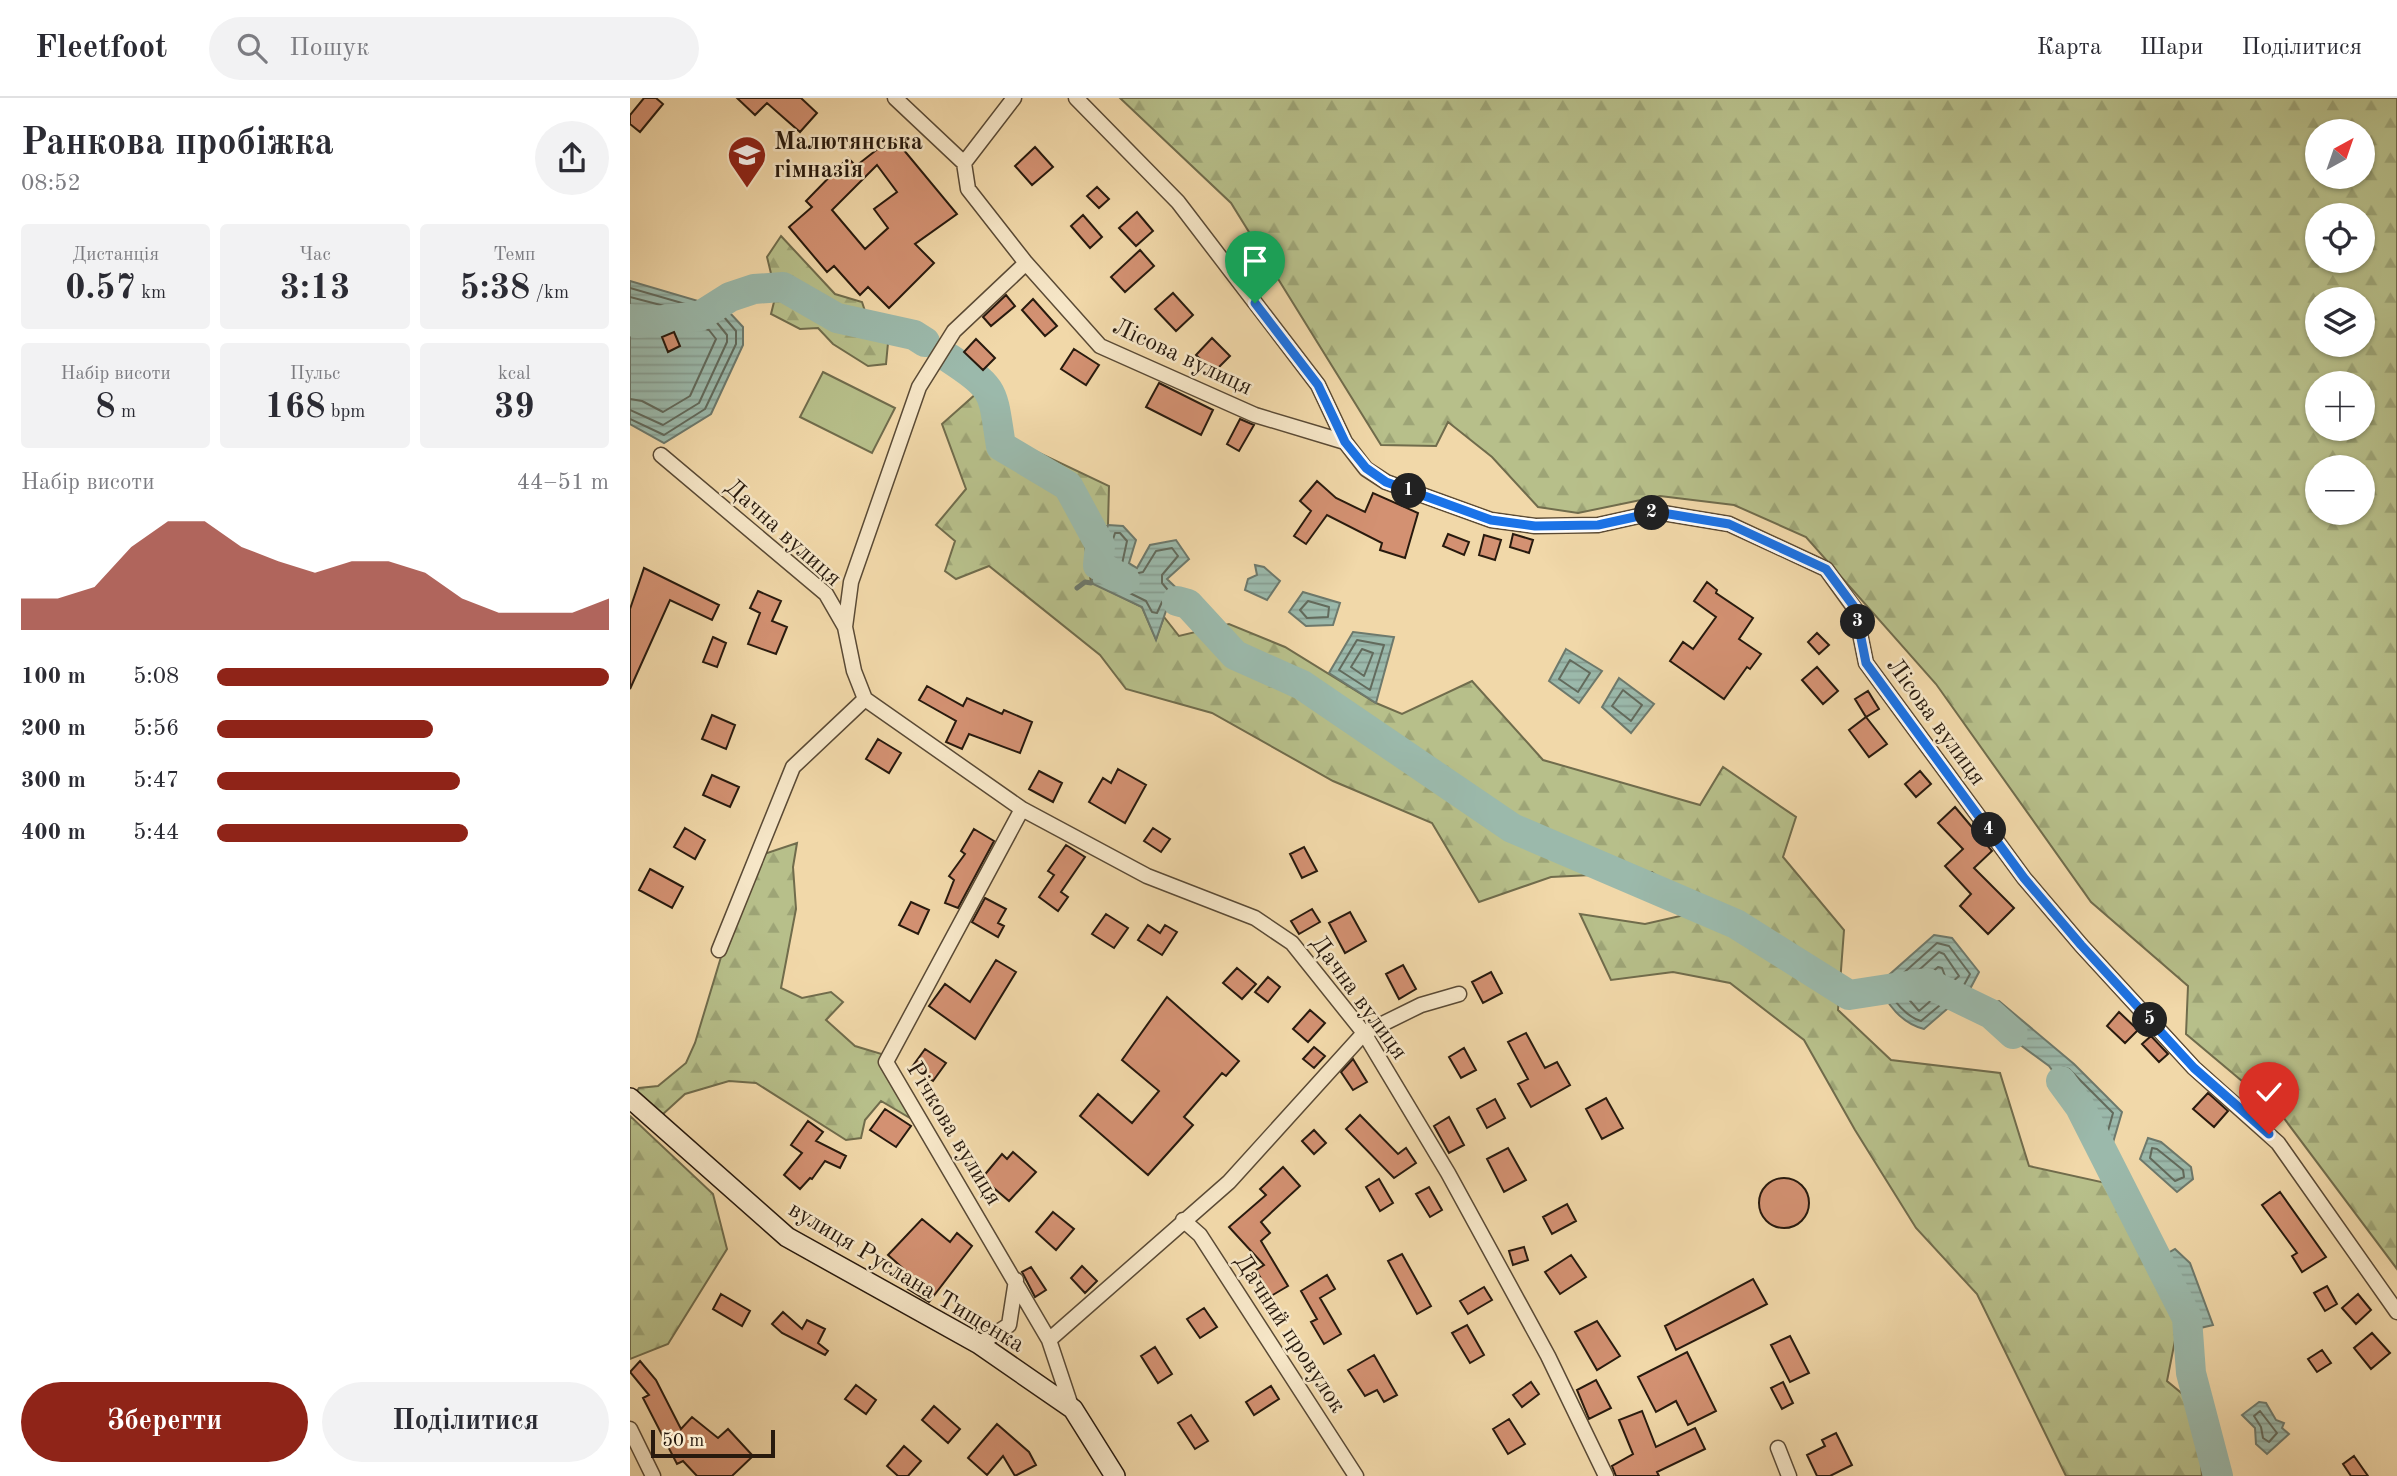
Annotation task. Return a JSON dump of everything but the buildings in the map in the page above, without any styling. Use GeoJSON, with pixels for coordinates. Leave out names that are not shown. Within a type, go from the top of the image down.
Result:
{"type":"FeatureCollection","features":[{"type":"Feature","properties":{"kind":"street"},"geometry":{"type":"LineString","coordinates":[[895,98],[964,163],[1014,98]]}},
{"type":"Feature","properties":{"kind":"street","name":"Лісова вулиця"},"geometry":{"type":"LineString","coordinates":[[1076,98],[1178,202],[1318,385],[1345,442],[1366,468],[1386,482],[1491,520],[1535,526],[1598,525],[1657,512],[1729,524],[1826,569],[1855,608],[1866,663],[2024,878],[2081,945],[2194,1068],[2278,1143],[2397,1312]]}},
{"type":"Feature","properties":{"kind":"street","name":"Лісова вулиця"},"geometry":{"type":"LineString","coordinates":[[964,163],[968,189],[1026,263],[1100,346],[1255,415],[1345,442]]}},
{"type":"Feature","properties":{"kind":"street"},"geometry":{"type":"LineString","coordinates":[[845,627],[851,582],[919,387],[954,331],[1026,263]]}},
{"type":"Feature","properties":{"kind":"street","name":"Дачна вулиця"},"geometry":{"type":"LineString","coordinates":[[662,455],[827,594],[845,627],[854,671],[865,699],[1022,809],[1147,876],[1255,918],[1292,943],[1364,1033],[1448,1172],[1541,1344],[1606,1476]]}},
{"type":"Feature","properties":{"kind":"street"},"geometry":{"type":"LineString","coordinates":[[719,950],[793,767],[865,699]]}},
{"type":"Feature","properties":{"kind":"street","name":"Річкова вулиця"},"geometry":{"type":"LineString","coordinates":[[1022,809],[886,1062],[1049,1340],[1073,1409]]}},
{"type":"Feature","properties":{"kind":"street"},"geometry":{"type":"LineString","coordinates":[[1049,1340],[1229,1182],[1364,1033],[1421,1005],[1459,994]]}},
{"type":"Feature","properties":{"kind":"street","name":"вулиця Руслана Тищенка"},"geometry":{"type":"LineString","coordinates":[[630,1098],[787,1237],[979,1344],[1073,1409],[1115,1476]]}},
{"type":"Feature","properties":{"kind":"street","name":"Дачний провулок"},"geometry":{"type":"LineString","coordinates":[[1183,1220],[1200,1235],[1356,1476]]}},
{"type":"Feature","properties":{"kind":"street"},"geometry":{"type":"LineString","coordinates":[[979,1344],[1009,1325],[1016,1280]]}},
{"type":"Feature","properties":{"kind":"street"},"geometry":{"type":"LineString","coordinates":[[630,1429],[653,1476]]}},
{"type":"Feature","properties":{"kind":"street"},"geometry":{"type":"LineString","coordinates":[[1778,1448],[1788,1476]]}},
{"type":"Feature","properties":{"kind":"green space"},"geometry":{"type":"Polygon","coordinates":[[[1120,98],[2397,98],[2397,1269],[2280,1113],[2186,1034],[2188,986],[2091,902],[1936,684],[1806,537],[1734,505],[1660,496],[1578,513],[1538,507],[1492,457],[1448,422],[1436,446],[1381,445],[1231,203],[1120,98]]]}},
{"type":"Feature","properties":{"kind":"green space"},"geometry":{"type":"Polygon","coordinates":[[[781,236],[835,294],[862,302],[867,317],[865,333],[888,343],[886,364],[868,366],[833,344],[818,328],[800,329],[771,314],[776,294],[767,257],[781,236]]]}},
{"type":"Feature","properties":{"kind":"green space"},"geometry":{"type":"Polygon","coordinates":[[[823,372],[895,408],[872,453],[800,417],[823,372]]]}},
{"type":"Feature","properties":{"kind":"green space"},"geometry":{"type":"Polygon","coordinates":[[[1000,385],[1010,439],[1109,486],[1108,525],[1084,541],[1091,582],[1142,607],[1156,639],[1164,617],[1179,636],[1229,624],[1285,647],[1376,703],[1402,714],[1472,681],[1543,760],[1700,805],[1723,767],[1796,817],[1783,857],[1844,930],[1838,1010],[1891,1060],[2000,1073],[2029,1166],[2106,1183],[2178,1325],[2167,1381],[2197,1406],[2202,1476],[2066,1476],[1977,1294],[1916,1228],[1855,1130],[1804,1040],[1730,983],[1673,972],[1611,980],[1580,914],[1645,924],[1698,912],[1652,872],[1551,877],[1479,902],[1432,823],[1333,781],[1212,713],[1126,689],[1100,655],[989,566],[956,579],[945,571],[955,541],[936,525],[966,489],[942,424],[977,393],[1000,385]]]}},
{"type":"Feature","properties":{"kind":"green space"},"geometry":{"type":"Polygon","coordinates":[[[797,843],[793,867],[796,909],[781,988],[802,998],[831,992],[843,1002],[826,1020],[855,1046],[885,1055],[919,1110],[910,1118],[881,1101],[865,1120],[861,1138],[846,1140],[756,1083],[729,1081],[685,1094],[662,1115],[635,1094],[639,1088],[658,1086],[686,1063],[695,1043],[721,957],[764,854],[797,843]]]}},
{"type":"Feature","properties":{"kind":"green space"},"geometry":{"type":"Polygon","coordinates":[[[630,1116],[713,1194],[727,1249],[668,1344],[630,1359],[630,1116]]]}},
{"type":"Feature","properties":{"kind":"water"},"geometry":{"type":"Polygon","coordinates":[[[630,281],[708,304],[737,290],[747,293],[729,312],[743,327],[743,345],[711,414],[664,443],[630,424],[630,281]]]}},
{"type":"Feature","properties":{"kind":"water"},"geometry":{"type":"Polygon","coordinates":[[[1108,525],[1123,526],[1136,540],[1129,563],[1137,568],[1150,545],[1176,540],[1189,559],[1167,579],[1215,625],[1197,624],[1168,605],[1156,640],[1142,607],[1091,583],[1108,525]]]}},
{"type":"Feature","properties":{"kind":"water"},"geometry":{"type":"Polygon","coordinates":[[[1255,565],[1264,567],[1280,581],[1267,600],[1245,590],[1248,579],[1257,575],[1255,565]]]}},
{"type":"Feature","properties":{"kind":"water"},"geometry":{"type":"Polygon","coordinates":[[[1303,592],[1340,603],[1333,625],[1306,626],[1289,612],[1303,592]]]}},
{"type":"Feature","properties":{"kind":"water"},"geometry":{"type":"Polygon","coordinates":[[[1353,632],[1394,637],[1376,703],[1329,673],[1353,632]]]}},
{"type":"Feature","properties":{"kind":"water"},"geometry":{"type":"Polygon","coordinates":[[[1566,649],[1602,671],[1579,703],[1549,681],[1566,649]]]}},
{"type":"Feature","properties":{"kind":"water"},"geometry":{"type":"Polygon","coordinates":[[[1619,678],[1654,704],[1631,733],[1602,707],[1619,678]]]}},
{"type":"Feature","properties":{"kind":"water"},"geometry":{"type":"Polygon","coordinates":[[[1934,935],[1952,938],[1979,972],[1970,989],[1924,1029],[1909,1023],[1896,1012],[1886,998],[1881,982],[1934,935]]]}},
{"type":"Feature","properties":{"kind":"water"},"geometry":{"type":"Polygon","coordinates":[[[1999,1001],[2074,1064],[2122,1112],[2112,1146],[2104,1141],[2049,1066],[1982,1017],[1983,1006],[1999,1001]]]}},
{"type":"Feature","properties":{"kind":"water"},"geometry":{"type":"Polygon","coordinates":[[[2148,1138],[2161,1142],[2191,1167],[2193,1179],[2177,1192],[2140,1159],[2148,1138]]]}},
{"type":"Feature","properties":{"kind":"water"},"geometry":{"type":"Polygon","coordinates":[[[2175,1249],[2190,1263],[2213,1325],[2196,1329],[2163,1256],[2175,1249]]]}},
{"type":"Feature","properties":{"kind":"water"},"geometry":{"type":"Polygon","coordinates":[[[2259,1402],[2266,1403],[2276,1420],[2284,1423],[2282,1428],[2289,1434],[2267,1454],[2256,1444],[2255,1428],[2242,1415],[2259,1402]]]}},
{"type":"Feature","properties":{"kind":"waterway"},"geometry":{"type":"LineString","coordinates":[[630,319],[637,323],[700,316],[730,297],[754,289],[783,287],[837,318],[914,335],[925,342]]}},
{"type":"Feature","properties":{"kind":"waterway"},"geometry":{"type":"LineString","coordinates":[[949,358],[976,377],[990,393],[1001,446],[1068,486],[1100,545],[1098,565],[1125,580]]}},
{"type":"Feature","properties":{"kind":"waterway"},"geometry":{"type":"LineString","coordinates":[[1077,588],[1085,582],[1091,583]]}},
{"type":"Feature","properties":{"kind":"waterway"},"geometry":{"type":"LineString","coordinates":[[1177,601],[1188,604],[1235,655],[1302,685],[1512,828],[1736,924],[1849,995],[1927,983],[1991,1014],[2013,1034]]}},
{"type":"Feature","properties":{"kind":"waterway"},"geometry":{"type":"LineString","coordinates":[[2061,1081],[2080,1107],[2187,1318],[2191,1373],[2218,1476]]}},
{"type":"Feature","properties":{"kind":"place","name":"Малютянська гімназія"},"geometry":{"type":"Point","coordinates":[747,189]}},
{"type":"Feature","properties":{"kind":"route"},"geometry":{"type":"LineString","coordinates":[[1255,303],[1318,385],[1345,442],[1366,468],[1386,482],[1491,520],[1535,526],[1598,525],[1657,512],[1729,524],[1826,569],[1855,608],[1866,663],[2024,878],[2081,945],[2194,1068],[2269,1134]]}}]}
